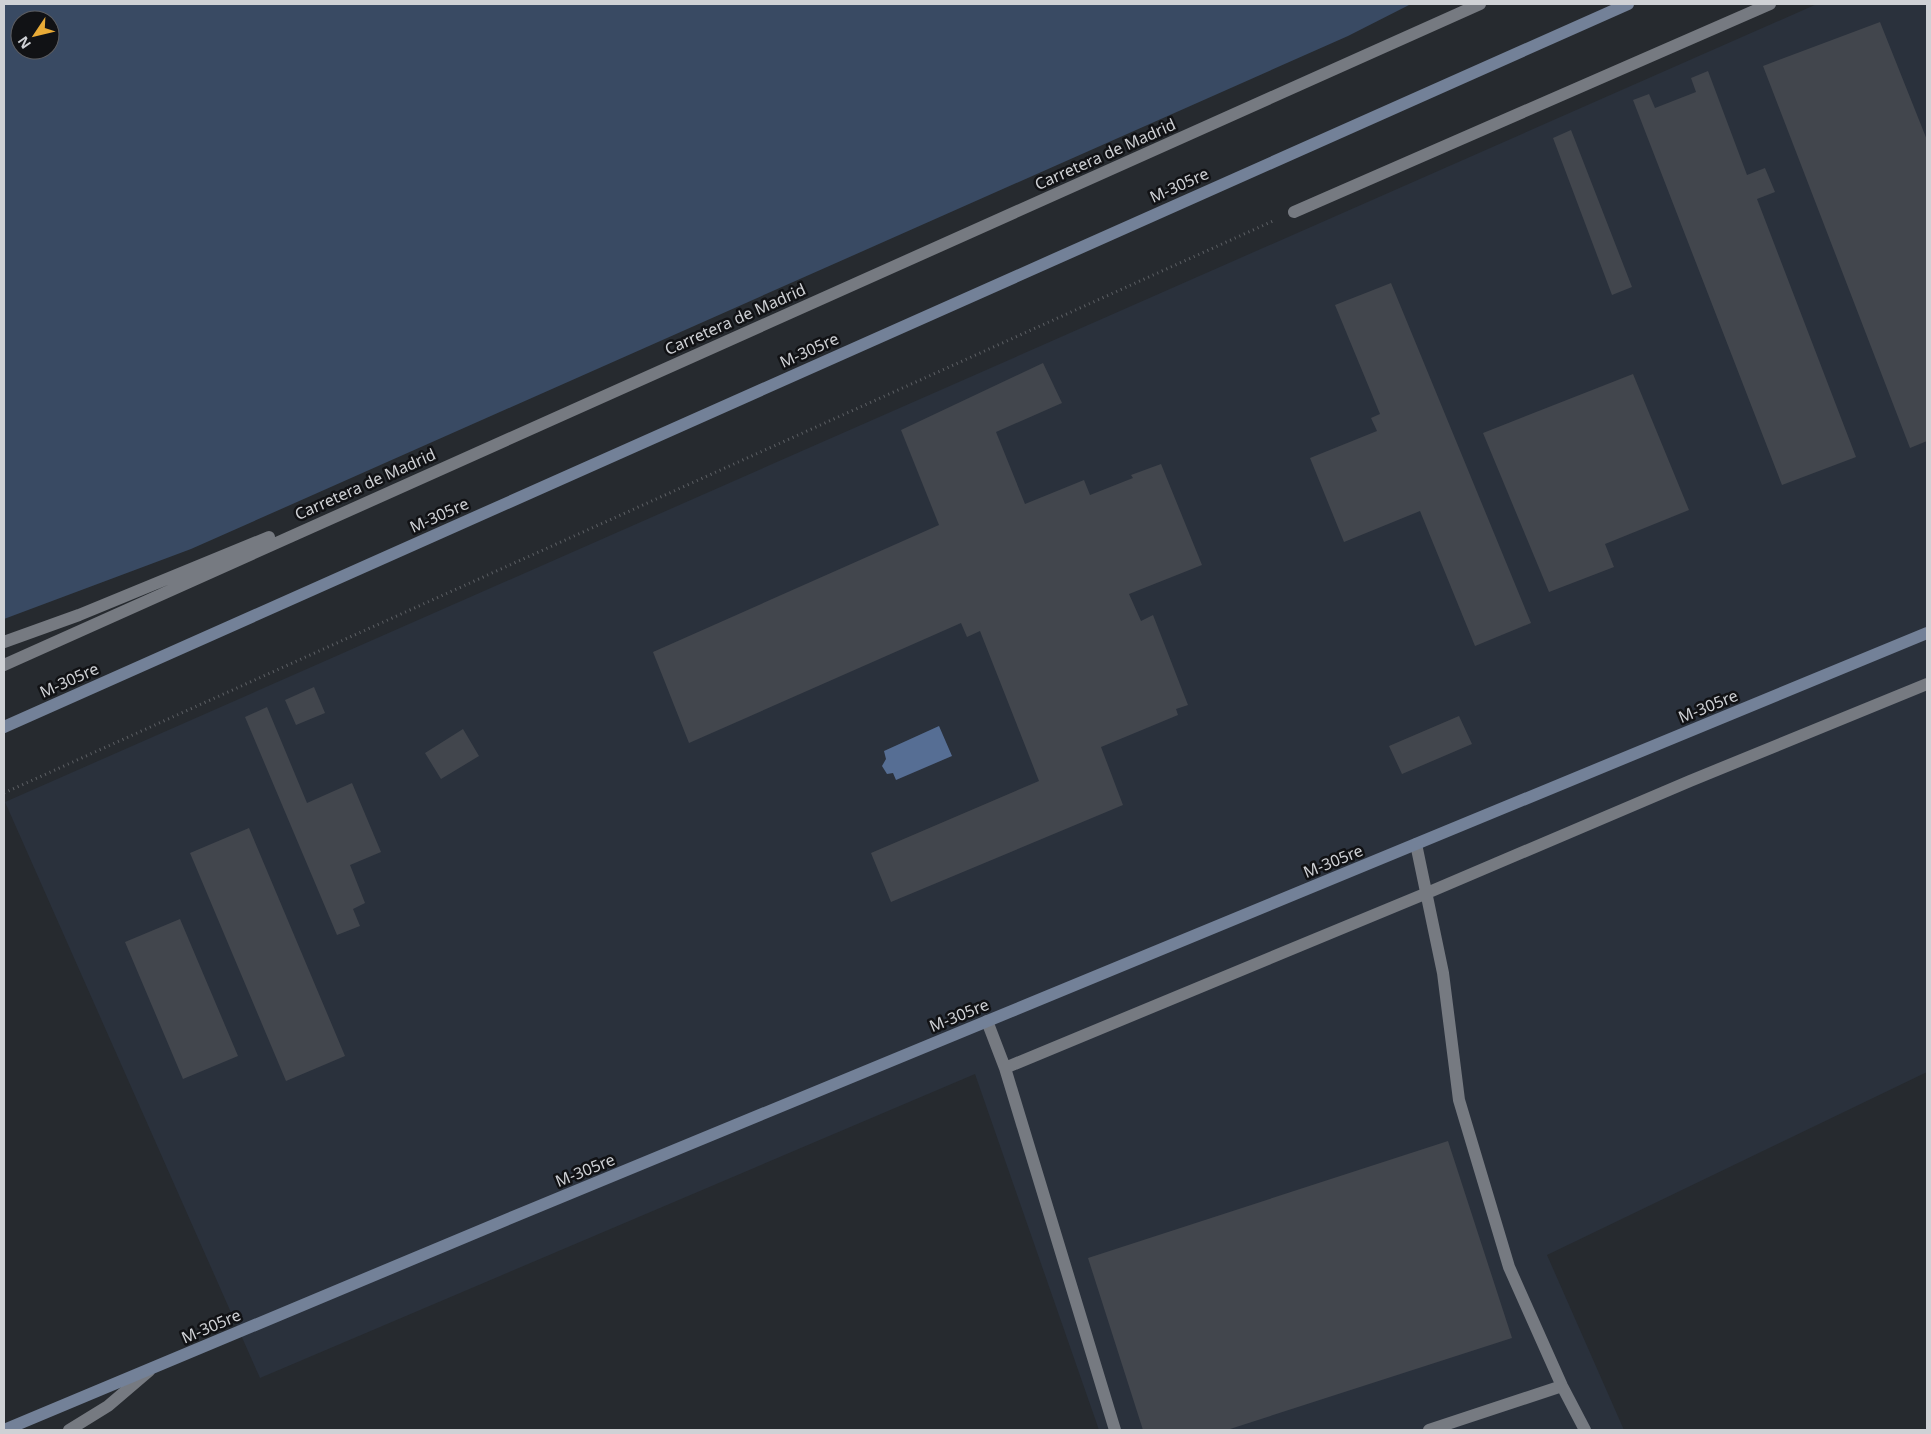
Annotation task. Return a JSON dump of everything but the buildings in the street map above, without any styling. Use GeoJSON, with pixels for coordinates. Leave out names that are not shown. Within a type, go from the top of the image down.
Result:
{"type":"FeatureCollection","features":[{"type":"Feature","properties":{"kind":"main road","name":"M-305re"},"geometry":{"type":"LineString","coordinates":[[4,727],[1628,4]]}},
{"type":"Feature","properties":{"kind":"main road","name":"M-305re"},"geometry":{"type":"LineString","coordinates":[[4,1430],[1927,632]]}},
{"type":"Feature","properties":{"kind":"lane","name":"Carretera de Madrid"},"geometry":{"type":"LineString","coordinates":[[4,665],[1480,4]]}},
{"type":"Feature","properties":{"kind":"lane"},"geometry":{"type":"LineString","coordinates":[[1294,212],[1770,4]]}},
{"type":"Feature","properties":{"kind":"lane"},"geometry":{"type":"LineString","coordinates":[[4,642],[79,615],[269,537],[286,538]]}},
{"type":"Feature","properties":{"kind":"lane"},"geometry":{"type":"LineString","coordinates":[[1005,1068],[1427,893],[1690,781],[1927,684]]}},
{"type":"Feature","properties":{"kind":"lane"},"geometry":{"type":"LineString","coordinates":[[1416,844],[1443,973],[1459,1100],[1509,1267],[1562,1386],[1585,1430]]}},
{"type":"Feature","properties":{"kind":"lane"},"geometry":{"type":"LineString","coordinates":[[987,1021],[1005,1068],[1115,1430]]}},
{"type":"Feature","properties":{"kind":"lane"},"geometry":{"type":"LineString","coordinates":[[69,1430],[108,1406],[152,1368]]}},
{"type":"Feature","properties":{"kind":"lane"},"geometry":{"type":"LineString","coordinates":[[1429,1430],[1562,1386]]}},
{"type":"Feature","properties":{"kind":"path"},"geometry":{"type":"LineString","coordinates":[[4,793],[1294,212]]}},
{"type":"Feature","properties":{"kind":"shaded area"},"geometry":{"type":"Polygon","coordinates":[[[4,4],[1411,4],[1348,36],[191,549],[4,619],[4,4]]]}},
{"type":"Feature","properties":{"kind":"shaded area"},"geometry":{"type":"Polygon","coordinates":[[[1817,4],[1927,4],[1927,1072],[1547,1255],[1624,1430],[1099,1430],[975,1074],[260,1378],[5,802],[1817,4]]]}},
{"type":"Feature","properties":{"kind":"shaded area"},"geometry":{"type":"Polygon","coordinates":[[[939,726],[952,756],[896,780],[893,773],[887,774],[882,766],[886,759],[884,751],[939,726]]]}}]}
